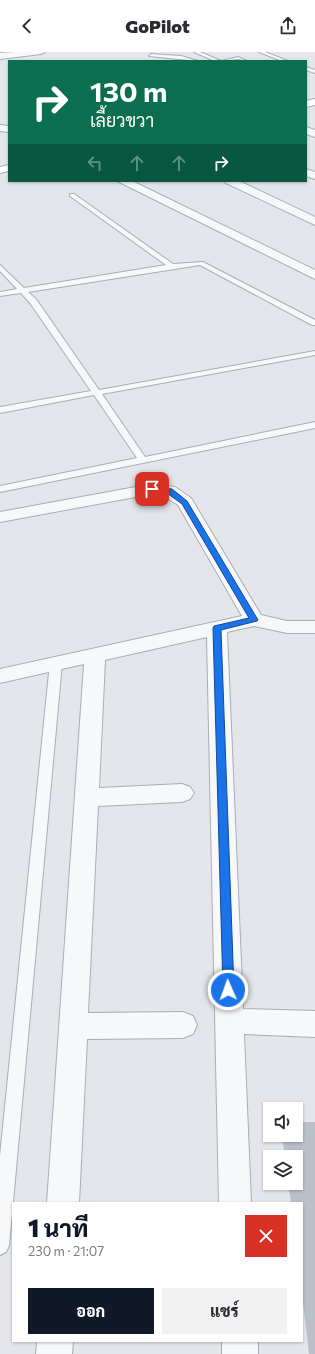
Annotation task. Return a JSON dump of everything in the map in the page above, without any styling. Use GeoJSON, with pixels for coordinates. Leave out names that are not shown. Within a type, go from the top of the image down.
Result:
{"type":"FeatureCollection","features":[{"type":"Feature","properties":{"kind":"street"},"geometry":{"type":"LineString","coordinates":[[0,56],[40,54]]}},
{"type":"Feature","properties":{"kind":"street"},"geometry":{"type":"LineString","coordinates":[[124,182],[315,275]]}},
{"type":"Feature","properties":{"kind":"street"},"geometry":{"type":"LineString","coordinates":[[232,182],[315,221]]}},
{"type":"Feature","properties":{"kind":"street"},"geometry":{"type":"LineString","coordinates":[[292,264],[309,259]]}},
{"type":"Feature","properties":{"kind":"street"},"geometry":{"type":"LineString","coordinates":[[0,517],[152,489],[169,491],[185,502],[254,620]]}},
{"type":"Feature","properties":{"kind":"street"},"geometry":{"type":"LineString","coordinates":[[0,676],[254,620],[287,627],[315,627]]}},
{"type":"Feature","properties":{"kind":"street"},"geometry":{"type":"LineString","coordinates":[[217,628],[235,1202]]}},
{"type":"Feature","properties":{"kind":"street"},"geometry":{"type":"LineString","coordinates":[[63,1202],[95,655]]}},
{"type":"Feature","properties":{"kind":"street"},"geometry":{"type":"LineString","coordinates":[[87,798],[182,793]]}},
{"type":"Feature","properties":{"kind":"street"},"geometry":{"type":"LineString","coordinates":[[229,1021],[315,1024]]}},
{"type":"Feature","properties":{"kind":"street"},"geometry":{"type":"LineString","coordinates":[[74,1026],[183,1025]]}},
{"type":"Feature","properties":{"kind":"street"},"geometry":{"type":"LineString","coordinates":[[54,1354],[55,1342]]}},
{"type":"Feature","properties":{"kind":"street"},"geometry":{"type":"LineString","coordinates":[[240,1342],[240,1354]]}},
{"type":"Feature","properties":{"kind":"lane"},"geometry":{"type":"LineString","coordinates":[[196,52],[216,60]]}},
{"type":"Feature","properties":{"kind":"lane"},"geometry":{"type":"LineString","coordinates":[[261,52],[283,60]]}},
{"type":"Feature","properties":{"kind":"lane"},"geometry":{"type":"LineString","coordinates":[[151,55],[181,57],[194,60]]}},
{"type":"Feature","properties":{"kind":"lane"},"geometry":{"type":"LineString","coordinates":[[229,60],[238,58],[243,60]]}},
{"type":"Feature","properties":{"kind":"lane"},"geometry":{"type":"LineString","coordinates":[[72,195],[172,266]]}},
{"type":"Feature","properties":{"kind":"lane"},"geometry":{"type":"LineString","coordinates":[[0,294],[172,266],[201,264],[315,323]]}},
{"type":"Feature","properties":{"kind":"lane"},"geometry":{"type":"LineString","coordinates":[[1,265],[23,290],[96,391],[143,460]]}},
{"type":"Feature","properties":{"kind":"lane"},"geometry":{"type":"LineString","coordinates":[[0,410],[96,391],[315,352]]}},
{"type":"Feature","properties":{"kind":"lane"},"geometry":{"type":"LineString","coordinates":[[0,489],[315,425]]}},
{"type":"Feature","properties":{"kind":"lane"},"geometry":{"type":"LineString","coordinates":[[0,1246],[56,663]]}},
{"type":"Feature","properties":{"kind":"building"},"geometry":{"type":"Polygon","coordinates":[[[303,1122],[315,1122],[315,1354],[309,1354],[303,1303],[303,1202],[291,1202],[289,1190],[303,1190],[303,1150],[284,1150],[283,1142],[303,1142],[303,1122]]]}},
{"type":"Feature","properties":{"kind":"route"},"geometry":{"type":"LineString","coordinates":[[152,489],[169,491],[185,502],[254,620],[217,628],[228,990]]}}]}
